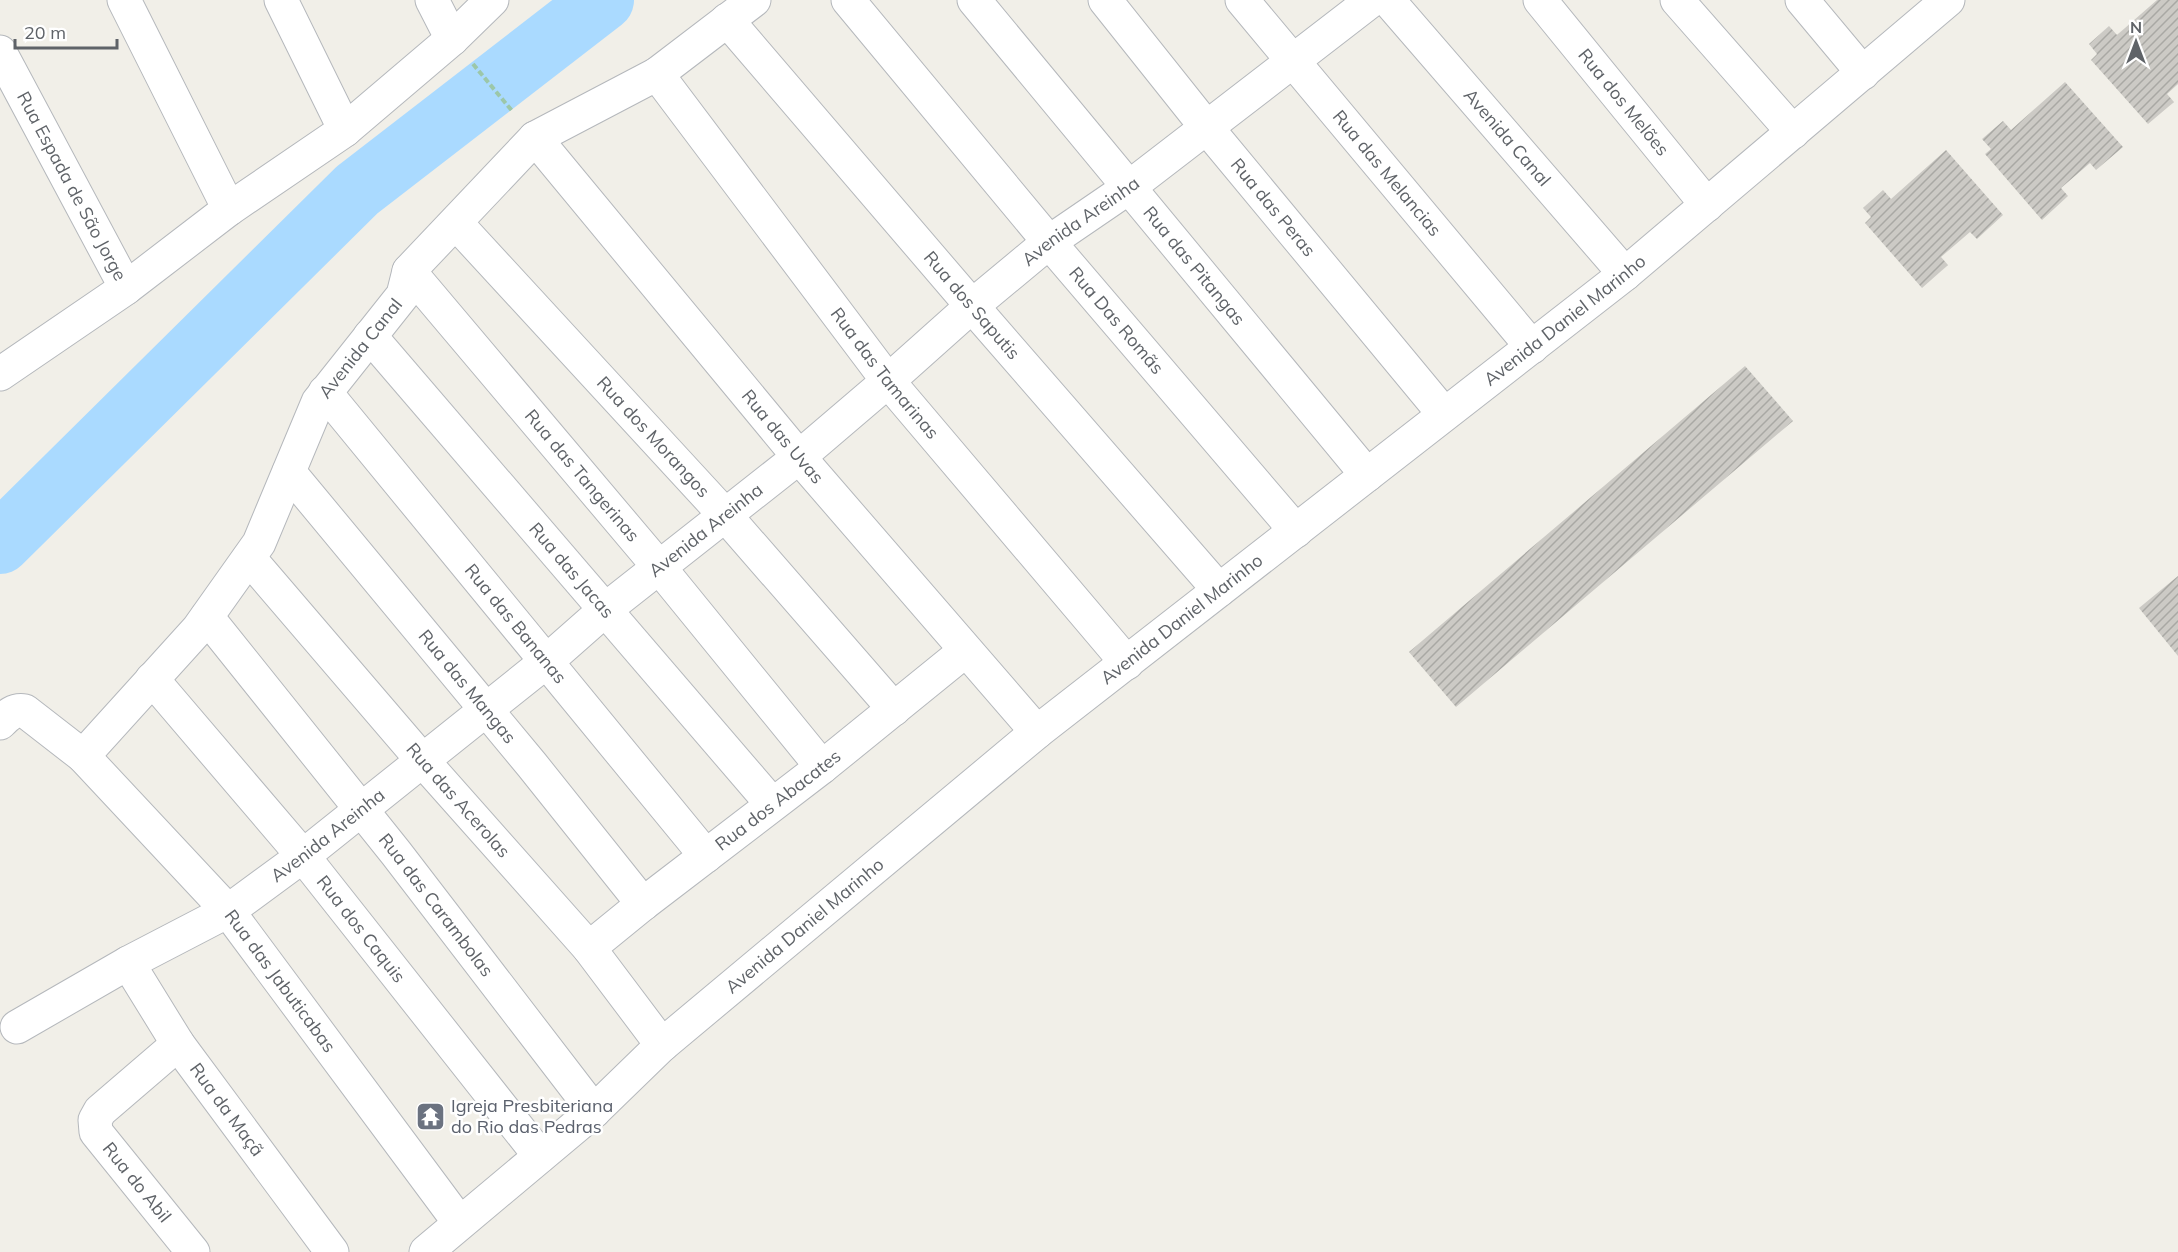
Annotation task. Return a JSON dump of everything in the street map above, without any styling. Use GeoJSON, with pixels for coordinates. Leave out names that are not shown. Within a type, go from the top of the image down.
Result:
{"type":"FeatureCollection","features":[{"type":"Feature","properties":{"kind":"street"},"geometry":{"type":"LineString","coordinates":[[124,0],[229,209]]}},
{"type":"Feature","properties":{"kind":"street"},"geometry":{"type":"LineString","coordinates":[[281,0],[345,130]]}},
{"type":"Feature","properties":{"kind":"street"},"geometry":{"type":"LineString","coordinates":[[432,0],[452,39]]}},
{"type":"Feature","properties":{"kind":"street"},"geometry":{"type":"LineString","coordinates":[[0,374],[126,288],[229,209],[345,130],[452,39],[492,0]]}},
{"type":"Feature","properties":{"kind":"street","name":"Avenida Canal"},"geometry":{"type":"LineString","coordinates":[[82,756],[198,629],[249,558],[259,543],[318,402],[403,295],[409,271],[535,138],[657,74],[754,0]]}},
{"type":"Feature","properties":{"kind":"street","name":"Rua Das Romãs"},"geometry":{"type":"LineString","coordinates":[[848,0],[1049,242],[1296,531]]}},
{"type":"Feature","properties":{"kind":"street","name":"Rua das Pitangas"},"geometry":{"type":"LineString","coordinates":[[974,0],[1367,475]]}},
{"type":"Feature","properties":{"kind":"street","name":"Rua das Peras"},"geometry":{"type":"LineString","coordinates":[[1105,0],[1207,128],[1444,414]]}},
{"type":"Feature","properties":{"kind":"street","name":"Rua das Melancias"},"geometry":{"type":"LineString","coordinates":[[1242,0],[1532,347]]}},
{"type":"Feature","properties":{"kind":"street","name":"Avenida Areinha"},"geometry":{"type":"LineString","coordinates":[[17,1027],[128,963],[228,911],[303,856],[547,661],[606,609],[799,457],[1049,242],[1128,188],[1372,0]]}},
{"type":"Feature","properties":{"kind":"street","name":"Avenida Canal"},"geometry":{"type":"LineString","coordinates":[[1388,0],[1625,274]]}},
{"type":"Feature","properties":{"kind":"street","name":"Rua dos Melões"},"geometry":{"type":"LineString","coordinates":[[1540,0],[1707,206]]}},
{"type":"Feature","properties":{"kind":"street"},"geometry":{"type":"LineString","coordinates":[[1677,0],[1793,132]]}},
{"type":"Feature","properties":{"kind":"street"},"geometry":{"type":"LineString","coordinates":[[1802,0],[1863,73]]}},
{"type":"Feature","properties":{"kind":"street","name":"Avenida Daniel Marinho"},"geometry":{"type":"LineString","coordinates":[[426,1252],[594,1110],[662,1045],[1037,732],[1625,274],[1947,0]]}},
{"type":"Feature","properties":{"kind":"street","name":"Rua dos Saputis"},"geometry":{"type":"LineString","coordinates":[[727,20],[1219,590]]}},
{"type":"Feature","properties":{"kind":"street","name":"Rua Espada de São Jorge"},"geometry":{"type":"LineString","coordinates":[[0,52],[126,288]]}},
{"type":"Feature","properties":{"kind":"street","name":"Rua das Tamarinas"},"geometry":{"type":"LineString","coordinates":[[657,74],[888,381],[1127,663]]}},
{"type":"Feature","properties":{"kind":"street","name":"Rua das Uvas"},"geometry":{"type":"LineString","coordinates":[[535,138],[799,457],[1037,732]]}},
{"type":"Feature","properties":{"kind":"street","name":"Rua dos Morangos"},"geometry":{"type":"LineString","coordinates":[[456,223],[725,516],[894,709]]}},
{"type":"Feature","properties":{"kind":"street","name":"Rua das Tangerinas"},"geometry":{"type":"LineString","coordinates":[[409,271],[659,567],[822,767]]}},
{"type":"Feature","properties":{"kind":"street","name":"Rua das Jacas"},"geometry":{"type":"LineString","coordinates":[[370,336],[772,804]]}},
{"type":"Feature","properties":{"kind":"street","name":"Rua das Bananas"},"geometry":{"type":"LineString","coordinates":[[325,392],[706,856]]}},
{"type":"Feature","properties":{"kind":"street","name":"Rua das Mangas"},"geometry":{"type":"LineString","coordinates":[[289,472],[643,904]]}},
{"type":"Feature","properties":{"kind":"street","name":"Rua das Acerolas"},"geometry":{"type":"LineString","coordinates":[[249,558],[423,761],[589,948],[662,1045]]}},
{"type":"Feature","properties":{"kind":"street","name":"Rua das Carambolas"},"geometry":{"type":"LineString","coordinates":[[207,617],[361,809],[594,1110]]}},
{"type":"Feature","properties":{"kind":"street","name":"Rua dos Abacates"},"geometry":{"type":"LineString","coordinates":[[589,948],[822,767],[965,651]]}},
{"type":"Feature","properties":{"kind":"street","name":"Rua dos Caquis"},"geometry":{"type":"LineString","coordinates":[[152,679],[303,856],[540,1156]]}},
{"type":"Feature","properties":{"kind":"street","name":"Rua das Jabuticabas"},"geometry":{"type":"LineString","coordinates":[[0,723],[10,713],[18,710],[25,711],[82,756],[228,911],[459,1222]]}},
{"type":"Feature","properties":{"kind":"street","name":"Rua da Maçã"},"geometry":{"type":"LineString","coordinates":[[128,963],[178,1044],[332,1252]]}},
{"type":"Feature","properties":{"kind":"street","name":"Rua do Abil"},"geometry":{"type":"LineString","coordinates":[[178,1044],[100,1111],[95,1120],[96,1132],[193,1252]]}},
{"type":"Feature","properties":{"kind":"path"},"geometry":{"type":"LineString","coordinates":[[452,39],[535,138]]}},
{"type":"Feature","properties":{"kind":"building"},"geometry":{"type":"Polygon","coordinates":[[[2157,0],[2178,0],[2178,84],[2167,94],[2174,102],[2148,124],[2091,60],[2097,54],[2089,44],[2109,26],[2117,35],[2157,0]]]}},
{"type":"Feature","properties":{"kind":"building"},"geometry":{"type":"Polygon","coordinates":[[[2065,82],[2123,147],[2096,170],[2090,163],[2061,188],[2068,196],[2042,220],[1985,154],[1991,149],[1982,139],[2003,121],[2011,130],[2065,82]]]}},
{"type":"Feature","properties":{"kind":"building"},"geometry":{"type":"Polygon","coordinates":[[[1946,150],[2003,215],[1977,239],[1970,232],[1941,257],[1948,265],[1922,288],[1865,223],[1871,217],[1863,208],[1883,190],[1891,199],[1946,150]]]}},
{"type":"Feature","properties":{"kind":"building"},"geometry":{"type":"Polygon","coordinates":[[[1745,366],[1793,421],[1456,707],[1409,652],[1745,366]]]}},
{"type":"Feature","properties":{"kind":"building"},"geometry":{"type":"Polygon","coordinates":[[[2178,576],[2178,656],[2139,608],[2178,576]]]}},
{"type":"Feature","properties":{"kind":"waterway"},"geometry":{"type":"LineString","coordinates":[[0,543],[357,190],[603,0]]}},
{"type":"Feature","properties":{"kind":"place","name":"Igreja Presbiteriana do Rio das Pedras"},"geometry":{"type":"Point","coordinates":[430,1116]}}]}
